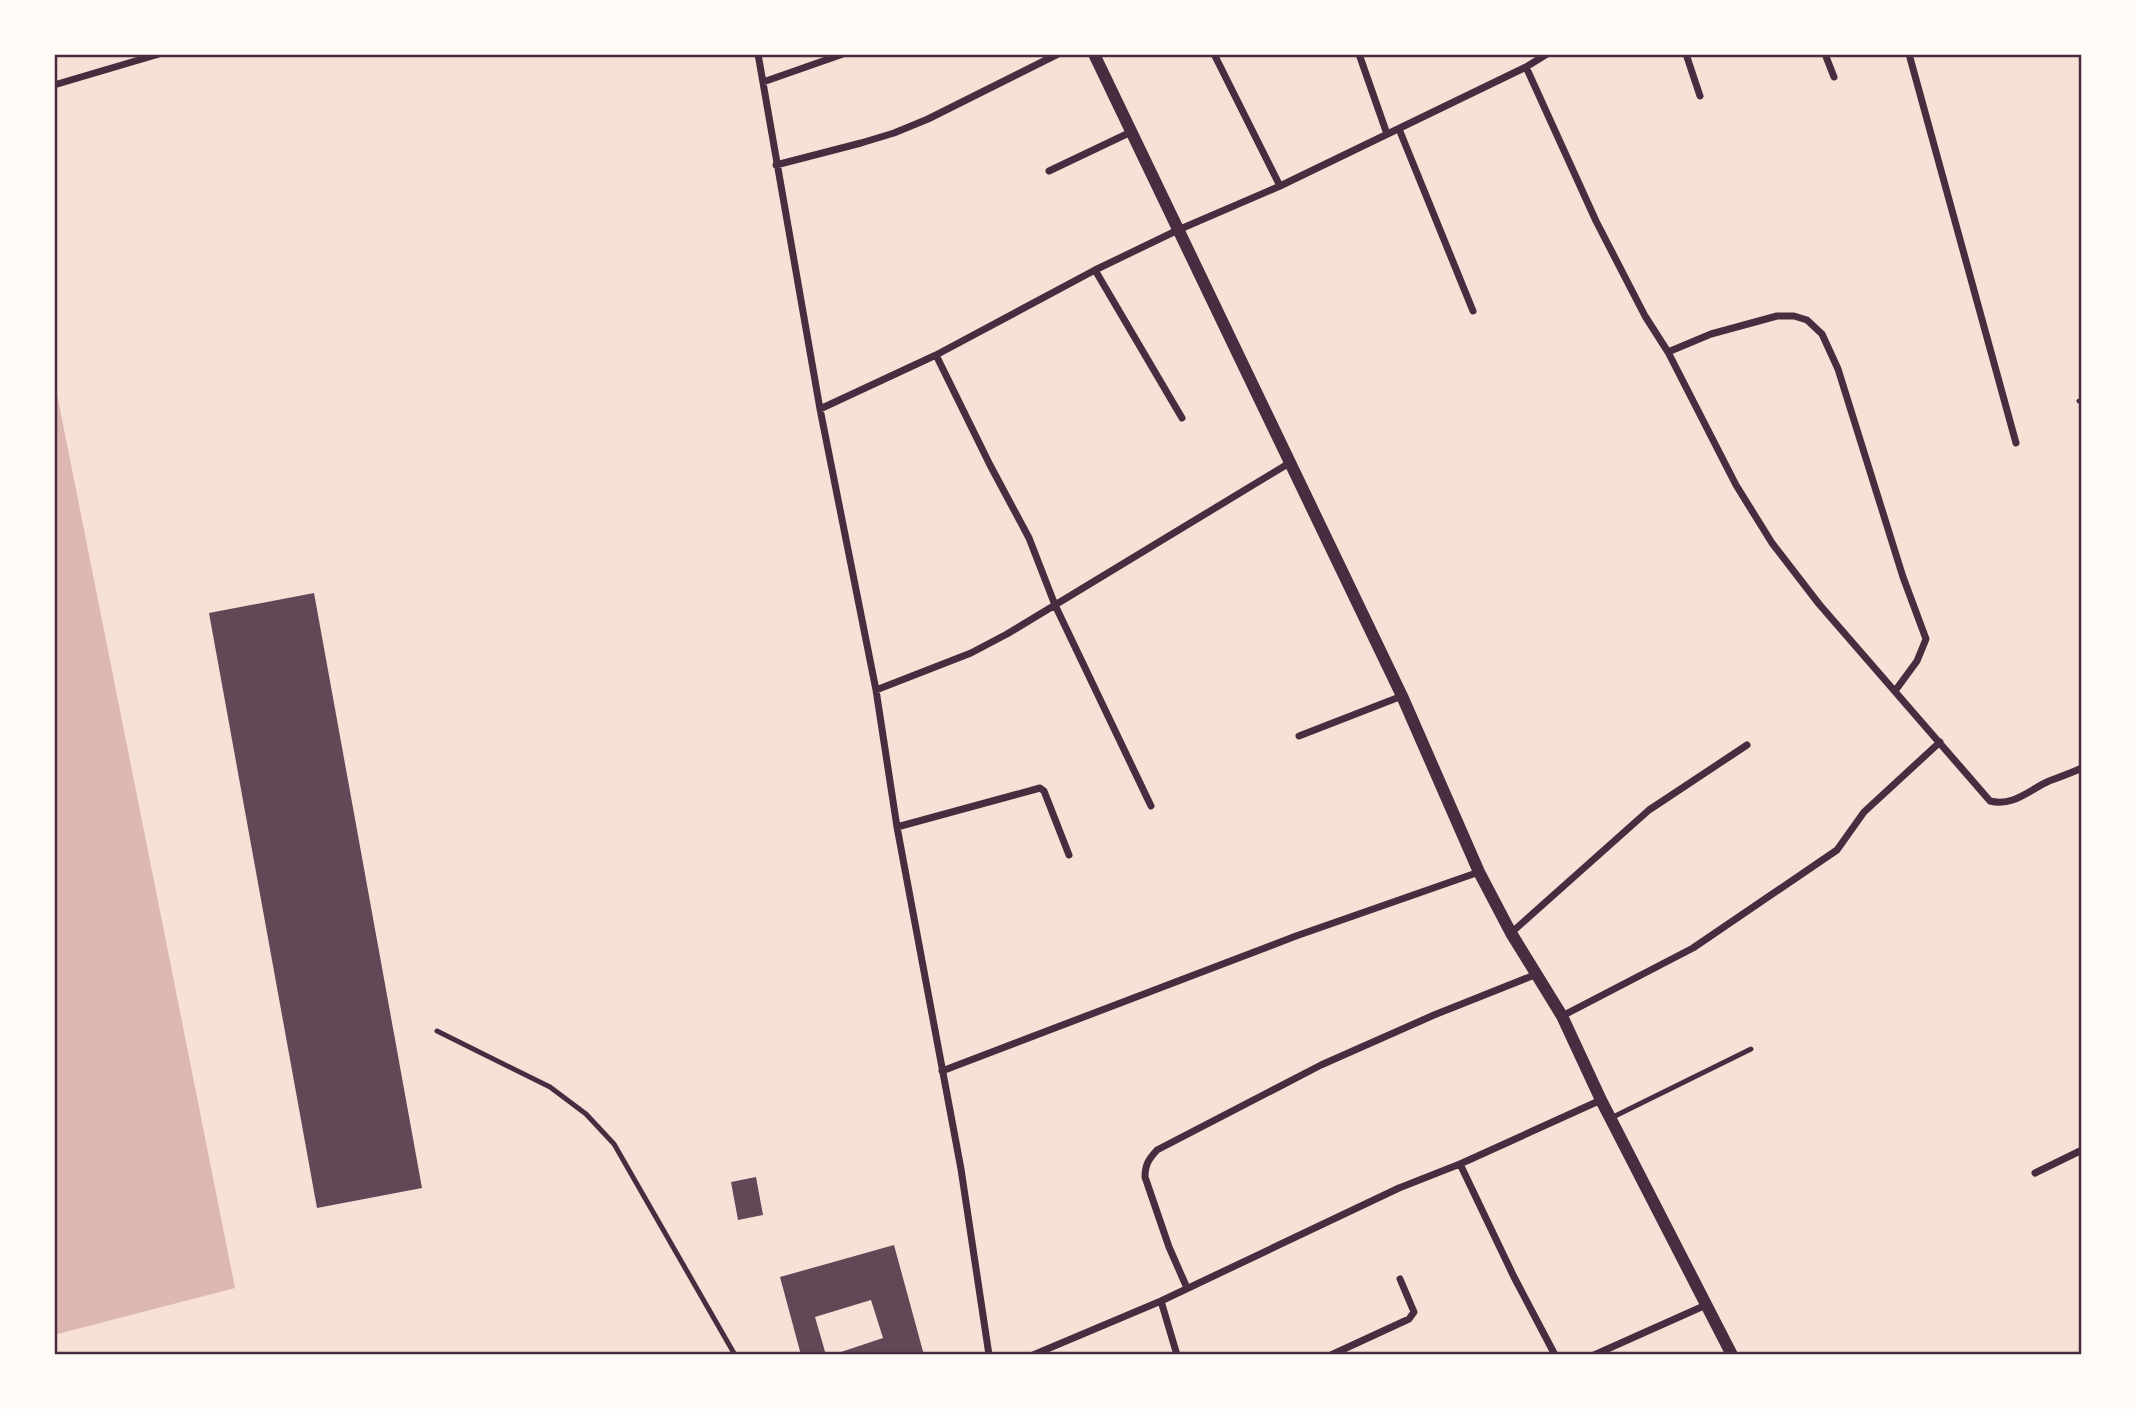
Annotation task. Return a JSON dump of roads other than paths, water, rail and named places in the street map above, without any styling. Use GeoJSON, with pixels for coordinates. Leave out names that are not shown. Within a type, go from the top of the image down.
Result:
{"type":"FeatureCollection","features":[{"type":"Feature","properties":{"kind":"street"},"geometry":{"type":"LineString","coordinates":[[54,85],[159,54]]}},
{"type":"Feature","properties":{"kind":"street"},"geometry":{"type":"LineString","coordinates":[[758,54],[820,409],[876,690],[897,827],[961,1169],[989,1355]]}},
{"type":"Feature","properties":{"kind":"street"},"geometry":{"type":"LineString","coordinates":[[763,82],[843,54]]}},
{"type":"Feature","properties":{"kind":"street"},"geometry":{"type":"LineString","coordinates":[[776,165],[894,133],[928,119],[1058,54]]}},
{"type":"Feature","properties":{"kind":"street"},"geometry":{"type":"LineString","coordinates":[[1094,54],[1402,696],[1479,872],[1511,933],[1562,1016],[1601,1100],[1732,1355]]}},
{"type":"Feature","properties":{"kind":"street"},"geometry":{"type":"LineString","coordinates":[[1214,54],[1280,186]]}},
{"type":"Feature","properties":{"kind":"street"},"geometry":{"type":"LineString","coordinates":[[1359,54],[1387,134]]}},
{"type":"Feature","properties":{"kind":"street"},"geometry":{"type":"LineString","coordinates":[[1686,54],[1700,96]]}},
{"type":"Feature","properties":{"kind":"street"},"geometry":{"type":"LineString","coordinates":[[1825,54],[1835,77]]}},
{"type":"Feature","properties":{"kind":"street"},"geometry":{"type":"LineString","coordinates":[[1909,54],[2016,443]]}},
{"type":"Feature","properties":{"kind":"street"},"geometry":{"type":"LineString","coordinates":[[820,409],[936,355],[1095,270],[1178,230],[1280,186],[1526,67],[1542,56]]}},
{"type":"Feature","properties":{"kind":"street"},"geometry":{"type":"LineString","coordinates":[[1526,67],[1595,221],[1645,316],[1668,352],[1736,485],[1772,543],[1819,604],[1986,798],[1999,803],[2011,802],[2082,768]]}},
{"type":"Feature","properties":{"kind":"street"},"geometry":{"type":"LineString","coordinates":[[1399,129],[1473,311]]}},
{"type":"Feature","properties":{"kind":"street"},"geometry":{"type":"LineString","coordinates":[[1049,172],[1132,132]]}},
{"type":"Feature","properties":{"kind":"street"},"geometry":{"type":"LineString","coordinates":[[1095,270],[1182,418]]}},
{"type":"Feature","properties":{"kind":"street"},"geometry":{"type":"LineString","coordinates":[[1668,352],[1711,334],[1777,316],[1794,316],[1807,320],[1822,334],[1838,369],[1903,577],[1926,639],[1917,661],[1895,691]]}},
{"type":"Feature","properties":{"kind":"street"},"geometry":{"type":"LineString","coordinates":[[936,355],[1029,538],[1055,605],[1151,806]]}},
{"type":"Feature","properties":{"kind":"street"},"geometry":{"type":"LineString","coordinates":[[876,690],[971,653],[1291,462]]}},
{"type":"Feature","properties":{"kind":"street"},"geometry":{"type":"LineString","coordinates":[[1299,736],[1402,696]]}},
{"type":"Feature","properties":{"kind":"street"},"geometry":{"type":"LineString","coordinates":[[1562,1016],[1693,948],[1837,850],[1864,812],[1940,742]]}},
{"type":"Feature","properties":{"kind":"street"},"geometry":{"type":"LineString","coordinates":[[1511,933],[1649,810],[1746,745]]}},
{"type":"Feature","properties":{"kind":"street"},"geometry":{"type":"LineString","coordinates":[[897,827],[1040,788],[1044,791],[1069,855]]}},
{"type":"Feature","properties":{"kind":"street"},"geometry":{"type":"LineString","coordinates":[[942,1071],[1296,936],[1479,872]]}},
{"type":"Feature","properties":{"kind":"street"},"geometry":{"type":"LineString","coordinates":[[1187,1288],[1169,1247],[1145,1177],[1149,1159],[1157,1150],[1321,1065],[1434,1015],[1537,974]]}},
{"type":"Feature","properties":{"kind":"street"},"geometry":{"type":"LineString","coordinates":[[1033,1355],[1161,1301],[1399,1188],[1460,1164],[1601,1100]]}},
{"type":"Feature","properties":{"kind":"street"},"geometry":{"type":"LineString","coordinates":[[2035,1173],[2082,1150]]}},
{"type":"Feature","properties":{"kind":"street"},"geometry":{"type":"LineString","coordinates":[[1460,1164],[1555,1355]]}},
{"type":"Feature","properties":{"kind":"street"},"geometry":{"type":"LineString","coordinates":[[1331,1355],[1409,1319],[1414,1312],[1400,1279]]}},
{"type":"Feature","properties":{"kind":"street"},"geometry":{"type":"LineString","coordinates":[[1161,1301],[1177,1355]]}},
{"type":"Feature","properties":{"kind":"street"},"geometry":{"type":"LineString","coordinates":[[1594,1355],[1706,1305]]}},
{"type":"Feature","properties":{"kind":"lane"},"geometry":{"type":"LineString","coordinates":[[437,1031],[550,1087],[586,1114],[614,1144],[735,1355]]}},
{"type":"Feature","properties":{"kind":"lane"},"geometry":{"type":"LineString","coordinates":[[1611,1118],[1751,1049]]}}]}
